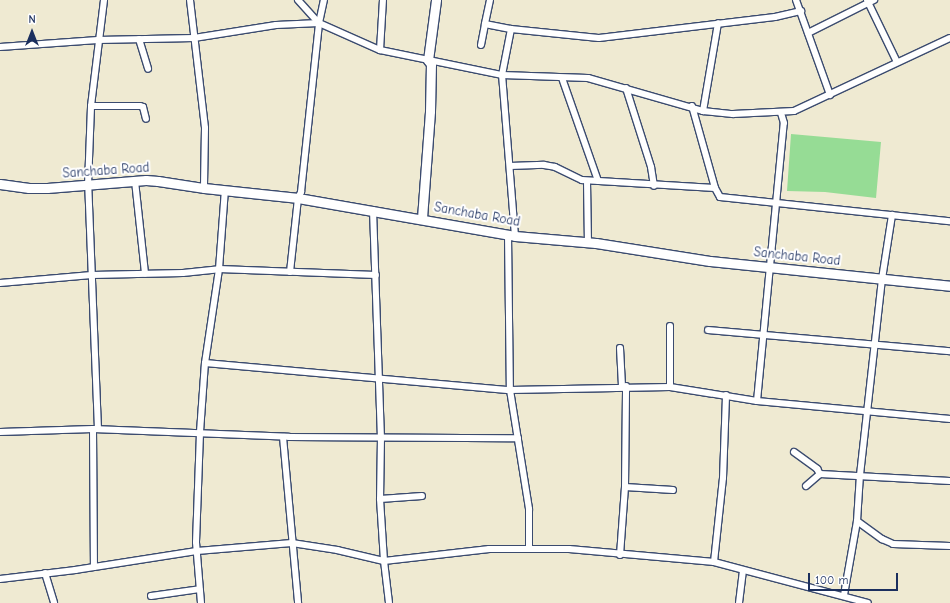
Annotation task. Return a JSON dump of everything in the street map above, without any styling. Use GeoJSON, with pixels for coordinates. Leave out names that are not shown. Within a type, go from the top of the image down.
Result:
{"type":"FeatureCollection","features":[{"type":"Feature","properties":{"kind":"street"},"geometry":{"type":"LineString","coordinates":[[94,567],[96,429],[88,185],[91,106],[104,0]]}},
{"type":"Feature","properties":{"kind":"street"},"geometry":{"type":"LineString","coordinates":[[190,0],[205,128],[204,188]]}},
{"type":"Feature","properties":{"kind":"street"},"geometry":{"type":"LineString","coordinates":[[298,0],[320,23],[380,50],[502,76],[588,78],[692,106],[703,111],[733,114],[781,113],[794,111],[950,38]]}},
{"type":"Feature","properties":{"kind":"street"},"geometry":{"type":"LineString","coordinates":[[290,272],[298,198],[301,192],[320,23],[324,0]]}},
{"type":"Feature","properties":{"kind":"street"},"geometry":{"type":"LineString","coordinates":[[380,50],[383,0]]}},
{"type":"Feature","properties":{"kind":"street"},"geometry":{"type":"LineString","coordinates":[[422,218],[430,111],[431,64],[428,60],[436,0]]}},
{"type":"Feature","properties":{"kind":"street"},"geometry":{"type":"LineString","coordinates":[[481,45],[490,0]]}},
{"type":"Feature","properties":{"kind":"street"},"geometry":{"type":"LineString","coordinates":[[796,0],[830,95]]}},
{"type":"Feature","properties":{"kind":"street"},"geometry":{"type":"LineString","coordinates":[[808,33],[867,2],[874,0]]}},
{"type":"Feature","properties":{"kind":"street"},"geometry":{"type":"LineString","coordinates":[[867,2],[897,62]]}},
{"type":"Feature","properties":{"kind":"street"},"geometry":{"type":"LineString","coordinates":[[485,24],[511,29],[599,38],[775,17],[801,11]]}},
{"type":"Feature","properties":{"kind":"street"},"geometry":{"type":"LineString","coordinates":[[0,47],[98,40],[194,38],[276,24],[320,23]]}},
{"type":"Feature","properties":{"kind":"street"},"geometry":{"type":"LineString","coordinates":[[703,111],[718,23]]}},
{"type":"Feature","properties":{"kind":"street"},"geometry":{"type":"LineString","coordinates":[[511,29],[502,76],[510,166],[512,235],[510,390],[529,509],[529,548]]}},
{"type":"Feature","properties":{"kind":"street"},"geometry":{"type":"LineString","coordinates":[[140,39],[148,69]]}},
{"type":"Feature","properties":{"kind":"street"},"geometry":{"type":"LineString","coordinates":[[562,78],[598,181]]}},
{"type":"Feature","properties":{"kind":"street"},"geometry":{"type":"LineString","coordinates":[[626,88],[651,167],[654,186]]}},
{"type":"Feature","properties":{"kind":"street"},"geometry":{"type":"LineString","coordinates":[[91,106],[140,106],[143,107],[146,119]]}},
{"type":"Feature","properties":{"kind":"street"},"geometry":{"type":"LineString","coordinates":[[692,106],[715,188],[720,197],[775,204],[950,221]]}},
{"type":"Feature","properties":{"kind":"street"},"geometry":{"type":"LineString","coordinates":[[757,400],[784,123],[781,113]]}},
{"type":"Feature","properties":{"kind":"street"},"geometry":{"type":"LineString","coordinates":[[510,166],[544,165],[554,167],[587,181],[654,186],[715,188]]}},
{"type":"Feature","properties":{"kind":"street"},"geometry":{"type":"LineString","coordinates":[[135,181],[145,274]]}},
{"type":"Feature","properties":{"kind":"street","name":"Sanchaba Road"},"geometry":{"type":"LineString","coordinates":[[0,184],[29,188],[135,181],[158,181],[204,188],[298,198],[422,218],[512,235],[588,243],[769,268],[950,286]]}},
{"type":"Feature","properties":{"kind":"street"},"geometry":{"type":"LineString","coordinates":[[587,181],[588,243]]}},
{"type":"Feature","properties":{"kind":"street"},"geometry":{"type":"LineString","coordinates":[[201,603],[197,550],[200,433],[205,363],[219,269],[225,190]]}},
{"type":"Feature","properties":{"kind":"street"},"geometry":{"type":"LineString","coordinates":[[373,210],[381,436],[380,499],[384,561],[389,603]]}},
{"type":"Feature","properties":{"kind":"street"},"geometry":{"type":"LineString","coordinates":[[844,595],[857,521],[860,475],[882,279],[892,216]]}},
{"type":"Feature","properties":{"kind":"street"},"geometry":{"type":"LineString","coordinates":[[0,283],[92,275],[145,274],[219,269],[376,276]]}},
{"type":"Feature","properties":{"kind":"street"},"geometry":{"type":"LineString","coordinates":[[670,326],[670,387]]}},
{"type":"Feature","properties":{"kind":"street"},"geometry":{"type":"LineString","coordinates":[[708,330],[950,351]]}},
{"type":"Feature","properties":{"kind":"street"},"geometry":{"type":"LineString","coordinates":[[620,348],[624,386],[625,488],[620,555]]}},
{"type":"Feature","properties":{"kind":"street"},"geometry":{"type":"LineString","coordinates":[[205,363],[510,390],[624,386],[670,387],[757,400],[950,419]]}},
{"type":"Feature","properties":{"kind":"street"},"geometry":{"type":"LineString","coordinates":[[714,562],[723,478],[726,395]]}},
{"type":"Feature","properties":{"kind":"street"},"geometry":{"type":"LineString","coordinates":[[0,432],[96,429],[283,437],[381,436],[518,438]]}},
{"type":"Feature","properties":{"kind":"street"},"geometry":{"type":"LineString","coordinates":[[283,437],[298,603]]}},
{"type":"Feature","properties":{"kind":"street"},"geometry":{"type":"LineString","coordinates":[[794,452],[817,469],[820,474]]}},
{"type":"Feature","properties":{"kind":"street"},"geometry":{"type":"LineString","coordinates":[[806,486],[820,474],[950,481]]}},
{"type":"Feature","properties":{"kind":"street"},"geometry":{"type":"LineString","coordinates":[[625,488],[673,490]]}},
{"type":"Feature","properties":{"kind":"street"},"geometry":{"type":"LineString","coordinates":[[380,499],[422,496]]}},
{"type":"Feature","properties":{"kind":"street"},"geometry":{"type":"LineString","coordinates":[[857,521],[882,539],[892,544],[950,546]]}},
{"type":"Feature","properties":{"kind":"street"},"geometry":{"type":"LineString","coordinates":[[0,579],[94,567],[197,550],[292,543],[337,550],[384,561],[489,549],[569,549],[620,555],[714,562],[844,595],[868,603]]}},
{"type":"Feature","properties":{"kind":"street"},"geometry":{"type":"LineString","coordinates":[[739,603],[743,570]]}},
{"type":"Feature","properties":{"kind":"street"},"geometry":{"type":"LineString","coordinates":[[45,573],[54,603]]}},
{"type":"Feature","properties":{"kind":"street"},"geometry":{"type":"LineString","coordinates":[[151,596],[200,589]]}},
{"type":"Feature","properties":{"kind":"green space"},"geometry":{"type":"Polygon","coordinates":[[[791,134],[881,142],[876,198],[825,192],[787,191],[791,134]]]}}]}
